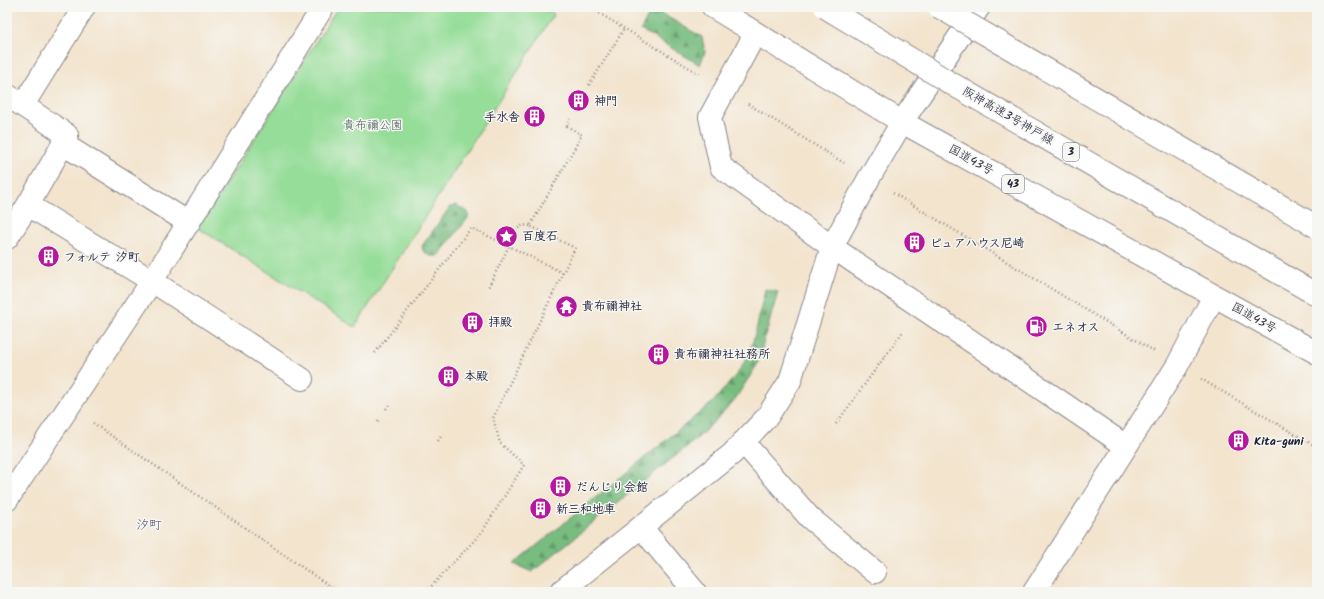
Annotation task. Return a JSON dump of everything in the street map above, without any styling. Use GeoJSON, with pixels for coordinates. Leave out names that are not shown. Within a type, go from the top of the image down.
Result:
{"type":"FeatureCollection","features":[{"type":"Feature","properties":{"kind":"main road"},"geometry":{"type":"LineString","coordinates":[[7,238],[28,205],[67,135],[15,100],[84,7]]}},
{"type":"Feature","properties":{"kind":"main road"},"geometry":{"type":"LineString","coordinates":[[7,500],[152,282],[323,7]]}},
{"type":"Feature","properties":{"kind":"main road","name":"国道43号"},"geometry":{"type":"LineString","coordinates":[[713,7],[755,34],[902,122],[1317,353]]}},
{"type":"Feature","properties":{"kind":"main road","name":"阪神高速3号神戸線"},"geometry":{"type":"LineString","coordinates":[[826,7],[947,81],[1317,295]]}},
{"type":"Feature","properties":{"kind":"main road"},"geometry":{"type":"LineString","coordinates":[[939,7],[1317,227]]}},
{"type":"Feature","properties":{"kind":"main road"},"geometry":{"type":"LineString","coordinates":[[950,7],[975,13],[1317,219]]}},
{"type":"Feature","properties":{"kind":"main road"},"geometry":{"type":"LineString","coordinates":[[560,592],[732,454],[767,417],[790,381],[832,248],[869,178],[902,122],[975,13]]}},
{"type":"Feature","properties":{"kind":"main road"},"geometry":{"type":"LineString","coordinates":[[755,34],[710,117],[721,167],[832,248],[1126,446]]}},
{"type":"Feature","properties":{"kind":"main road"},"geometry":{"type":"LineString","coordinates":[[63,144],[189,223]]}},
{"type":"Feature","properties":{"kind":"main road"},"geometry":{"type":"LineString","coordinates":[[28,205],[152,282],[302,379]]}},
{"type":"Feature","properties":{"kind":"main road"},"geometry":{"type":"LineString","coordinates":[[1034,592],[1177,366],[1214,296]]}},
{"type":"Feature","properties":{"kind":"main road"},"geometry":{"type":"LineString","coordinates":[[743,442],[810,518],[874,572]]}},
{"type":"Feature","properties":{"kind":"main road"},"geometry":{"type":"LineString","coordinates":[[641,527],[696,592]]}},
{"type":"Feature","properties":{"kind":"path"},"geometry":{"type":"LineString","coordinates":[[589,7],[1177,366],[1317,447]]}},
{"type":"Feature","properties":{"kind":"path"},"geometry":{"type":"LineString","coordinates":[[588,85],[624,28]]}},
{"type":"Feature","properties":{"kind":"path"},"geometry":{"type":"LineString","coordinates":[[530,226],[582,135],[567,126],[570,119]]}},
{"type":"Feature","properties":{"kind":"path"},"geometry":{"type":"LineString","coordinates":[[426,592],[482,532],[524,464],[500,443],[493,418],[575,248],[530,226],[523,225],[517,229],[488,288]]}},
{"type":"Feature","properties":{"kind":"path"},"geometry":{"type":"LineString","coordinates":[[375,354],[471,228],[563,273]]}},
{"type":"Feature","properties":{"kind":"path"},"geometry":{"type":"LineString","coordinates":[[836,424],[920,307]]}},
{"type":"Feature","properties":{"kind":"path"},"geometry":{"type":"LineString","coordinates":[[386,409],[390,403]]}},
{"type":"Feature","properties":{"kind":"path"},"geometry":{"type":"LineString","coordinates":[[69,407],[338,592]]}},
{"type":"Feature","properties":{"kind":"path"},"geometry":{"type":"LineString","coordinates":[[438,440],[442,435]]}},
{"type":"Feature","properties":{"kind":"green space","name":"貴布禰公園"},"geometry":{"type":"Polygon","coordinates":[[[338,7],[543,7],[554,14],[355,327],[198,228],[338,7]]]}},
{"type":"Feature","properties":{"kind":"green space"},"geometry":{"type":"Polygon","coordinates":[[[652,8],[702,37],[705,52],[700,65],[641,30],[652,8]]]}},
{"type":"Feature","properties":{"kind":"green space"},"geometry":{"type":"Polygon","coordinates":[[[456,205],[468,212],[468,218],[438,256],[430,256],[423,251],[422,246],[450,207],[456,205]]]}},
{"type":"Feature","properties":{"kind":"green space"},"geometry":{"type":"Polygon","coordinates":[[[765,289],[778,292],[757,365],[732,404],[699,437],[532,572],[514,564],[713,402],[739,371],[749,352],[756,332],[765,289]]]}},
{"type":"Feature","properties":{"kind":"place","name":"神門"},"geometry":{"type":"Point","coordinates":[578,101]}},
{"type":"Feature","properties":{"kind":"place","name":"手水舎"},"geometry":{"type":"Point","coordinates":[535,117]}},
{"type":"Feature","properties":{"kind":"place","name":"百度石"},"geometry":{"type":"Point","coordinates":[507,236]}},
{"type":"Feature","properties":{"kind":"place","name":"ピュアハウス尼崎"},"geometry":{"type":"Point","coordinates":[915,243]}},
{"type":"Feature","properties":{"kind":"place","name":"フォルテ 汐町"},"geometry":{"type":"Point","coordinates":[49,257]}},
{"type":"Feature","properties":{"kind":"place","name":"貴布禰神社"},"geometry":{"type":"Point","coordinates":[567,306]}},
{"type":"Feature","properties":{"kind":"place","name":"拝殿"},"geometry":{"type":"Point","coordinates":[473,322]}},
{"type":"Feature","properties":{"kind":"place","name":"エネオス"},"geometry":{"type":"Point","coordinates":[1037,327]}},
{"type":"Feature","properties":{"kind":"place","name":"貴布禰神社社務所"},"geometry":{"type":"Point","coordinates":[658,354]}},
{"type":"Feature","properties":{"kind":"place","name":"本殿"},"geometry":{"type":"Point","coordinates":[449,376]}},
{"type":"Feature","properties":{"kind":"place","name":"Kita-guni"},"geometry":{"type":"Point","coordinates":[1239,441]}},
{"type":"Feature","properties":{"kind":"place","name":"だんじり会館"},"geometry":{"type":"Point","coordinates":[561,487]}},
{"type":"Feature","properties":{"kind":"place","name":"新三和地車"},"geometry":{"type":"Point","coordinates":[541,509]}},
{"type":"Feature","properties":{"kind":"district","name":"汐町"},"geometry":{"type":"Point","coordinates":[149,525]}}]}
